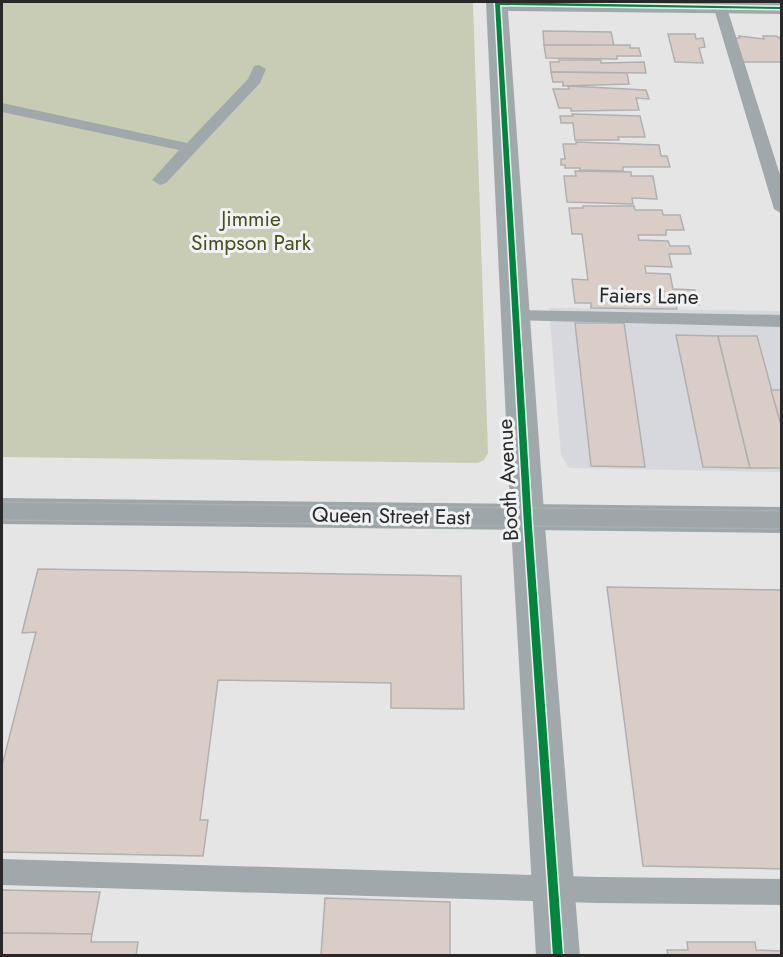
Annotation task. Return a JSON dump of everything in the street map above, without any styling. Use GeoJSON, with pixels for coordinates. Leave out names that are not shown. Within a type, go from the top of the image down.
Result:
{"type":"FeatureCollection","features":[{"type":"Feature","properties":{"kind":"main road","name":"Queen Street East"},"geometry":{"type":"LineString","coordinates":[[2,511],[782,520]]}},
{"type":"Feature","properties":{"kind":"street"},"geometry":{"type":"LineString","coordinates":[[497,3],[718,4],[782,8]]}},
{"type":"Feature","properties":{"kind":"street","name":"Booth Avenue"},"geometry":{"type":"LineString","coordinates":[[497,3],[528,518],[558,956]]}},
{"type":"Feature","properties":{"kind":"lane"},"geometry":{"type":"LineString","coordinates":[[718,4],[782,209]]}},
{"type":"Feature","properties":{"kind":"lane"},"geometry":{"type":"LineString","coordinates":[[160,180],[255,80],[259,69]]}},
{"type":"Feature","properties":{"kind":"lane"},"geometry":{"type":"LineString","coordinates":[[4,111],[190,148]]}},
{"type":"Feature","properties":{"kind":"lane","name":"Faiers Lane"},"geometry":{"type":"LineString","coordinates":[[516,316],[782,321]]}},
{"type":"Feature","properties":{"kind":"lane"},"geometry":{"type":"LineString","coordinates":[[2,872],[553,888],[782,892]]}},
{"type":"Feature","properties":{"kind":"shaded area"},"geometry":{"type":"Polygon","coordinates":[[[549,308],[781,311],[781,472],[569,468],[561,455],[549,308]]]}},
{"type":"Feature","properties":{"kind":"green space","name":"Jimmie Simpson Park"},"geometry":{"type":"Polygon","coordinates":[[[2,2],[473,2],[488,453],[484,460],[478,463],[2,457],[2,2]]]}},
{"type":"Feature","properties":{"kind":"building"},"geometry":{"type":"Polygon","coordinates":[[[543,31],[611,32],[614,46],[544,45],[543,31]]]}},
{"type":"Feature","properties":{"kind":"building"},"geometry":{"type":"Polygon","coordinates":[[[668,34],[695,34],[696,39],[703,38],[705,47],[699,48],[703,63],[675,62],[668,34]]]}},
{"type":"Feature","properties":{"kind":"building"},"geometry":{"type":"Polygon","coordinates":[[[739,36],[764,39],[763,36],[776,36],[782,39],[782,62],[742,62],[734,38],[740,38],[739,36]]]}},
{"type":"Feature","properties":{"kind":"building"},"geometry":{"type":"Polygon","coordinates":[[[544,45],[630,45],[630,48],[639,48],[641,56],[617,56],[617,59],[546,58],[544,45]]]}},
{"type":"Feature","properties":{"kind":"building"},"geometry":{"type":"Polygon","coordinates":[[[559,60],[601,60],[601,63],[644,62],[646,73],[551,72],[550,62],[559,62],[559,60]]]}},
{"type":"Feature","properties":{"kind":"building"},"geometry":{"type":"Polygon","coordinates":[[[551,72],[627,73],[629,84],[563,86],[563,82],[553,82],[551,72]]]}},
{"type":"Feature","properties":{"kind":"building"},"geometry":{"type":"Polygon","coordinates":[[[568,86],[646,90],[649,99],[636,98],[639,110],[571,111],[571,108],[559,108],[553,89],[569,89],[568,86]]]}},
{"type":"Feature","properties":{"kind":"building"},"geometry":{"type":"Polygon","coordinates":[[[572,114],[640,116],[645,137],[618,137],[619,140],[575,140],[573,123],[561,123],[560,116],[573,116],[572,114]]]}},
{"type":"Feature","properties":{"kind":"building"},"geometry":{"type":"Polygon","coordinates":[[[576,142],[659,145],[661,156],[667,156],[670,167],[623,167],[623,171],[565,168],[565,165],[561,165],[561,159],[565,159],[563,144],[576,144],[576,142]]]}},
{"type":"Feature","properties":{"kind":"building"},"geometry":{"type":"Polygon","coordinates":[[[575,171],[631,172],[631,176],[653,176],[657,199],[632,198],[633,204],[567,202],[564,176],[576,176],[575,171]]]}},
{"type":"Feature","properties":{"kind":"building"},"geometry":{"type":"Polygon","coordinates":[[[583,206],[634,206],[635,210],[662,210],[663,215],[680,215],[684,230],[666,230],[666,235],[638,235],[639,240],[668,241],[670,246],[689,246],[691,254],[669,254],[672,267],[645,266],[646,273],[670,274],[673,289],[695,290],[699,305],[676,305],[677,309],[591,308],[591,303],[575,303],[572,279],[588,280],[582,234],[572,234],[569,208],[583,208],[583,206]]]}},
{"type":"Feature","properties":{"kind":"building"},"geometry":{"type":"Polygon","coordinates":[[[575,323],[624,323],[645,467],[591,466],[575,323]]]}},
{"type":"Feature","properties":{"kind":"building"},"geometry":{"type":"Polygon","coordinates":[[[676,335],[718,336],[750,468],[703,467],[676,335]]]}},
{"type":"Feature","properties":{"kind":"building"},"geometry":{"type":"Polygon","coordinates":[[[718,336],[757,336],[782,428],[782,468],[750,468],[718,336]]]}},
{"type":"Feature","properties":{"kind":"building"},"geometry":{"type":"Polygon","coordinates":[[[771,390],[782,390],[782,428],[771,390]]]}},
{"type":"Feature","properties":{"kind":"building"},"geometry":{"type":"Polygon","coordinates":[[[38,569],[461,576],[464,709],[391,708],[391,683],[218,680],[200,820],[208,820],[203,856],[2,852],[2,766],[36,632],[22,633],[38,569]]]}},
{"type":"Feature","properties":{"kind":"building"},"geometry":{"type":"Polygon","coordinates":[[[607,587],[782,590],[782,869],[643,866],[607,587]]]}},
{"type":"Feature","properties":{"kind":"building"},"geometry":{"type":"Polygon","coordinates":[[[2,890],[100,892],[92,934],[2,933],[2,890]]]}},
{"type":"Feature","properties":{"kind":"building"},"geometry":{"type":"Polygon","coordinates":[[[325,898],[450,902],[450,956],[321,956],[325,898]]]}},
{"type":"Feature","properties":{"kind":"building"},"geometry":{"type":"Polygon","coordinates":[[[2,933],[92,934],[91,942],[138,942],[136,956],[2,956],[2,933]]]}},
{"type":"Feature","properties":{"kind":"building"},"geometry":{"type":"Polygon","coordinates":[[[687,942],[755,942],[756,950],[782,951],[782,956],[668,956],[667,950],[688,950],[687,942]]]}},
{"type":"Feature","properties":{"kind":"tram line"},"geometry":{"type":"LineString","coordinates":[[2,502],[782,511]]}},
{"type":"Feature","properties":{"kind":"tram line"},"geometry":{"type":"LineString","coordinates":[[2,520],[782,529]]}},
{"type":"Feature","properties":{"kind":"cycle path"},"geometry":{"type":"LineString","coordinates":[[497,2],[528,526],[558,956]]}},
{"type":"Feature","properties":{"kind":"cycle path"},"geometry":{"type":"LineString","coordinates":[[498,4],[782,8]]}}]}
